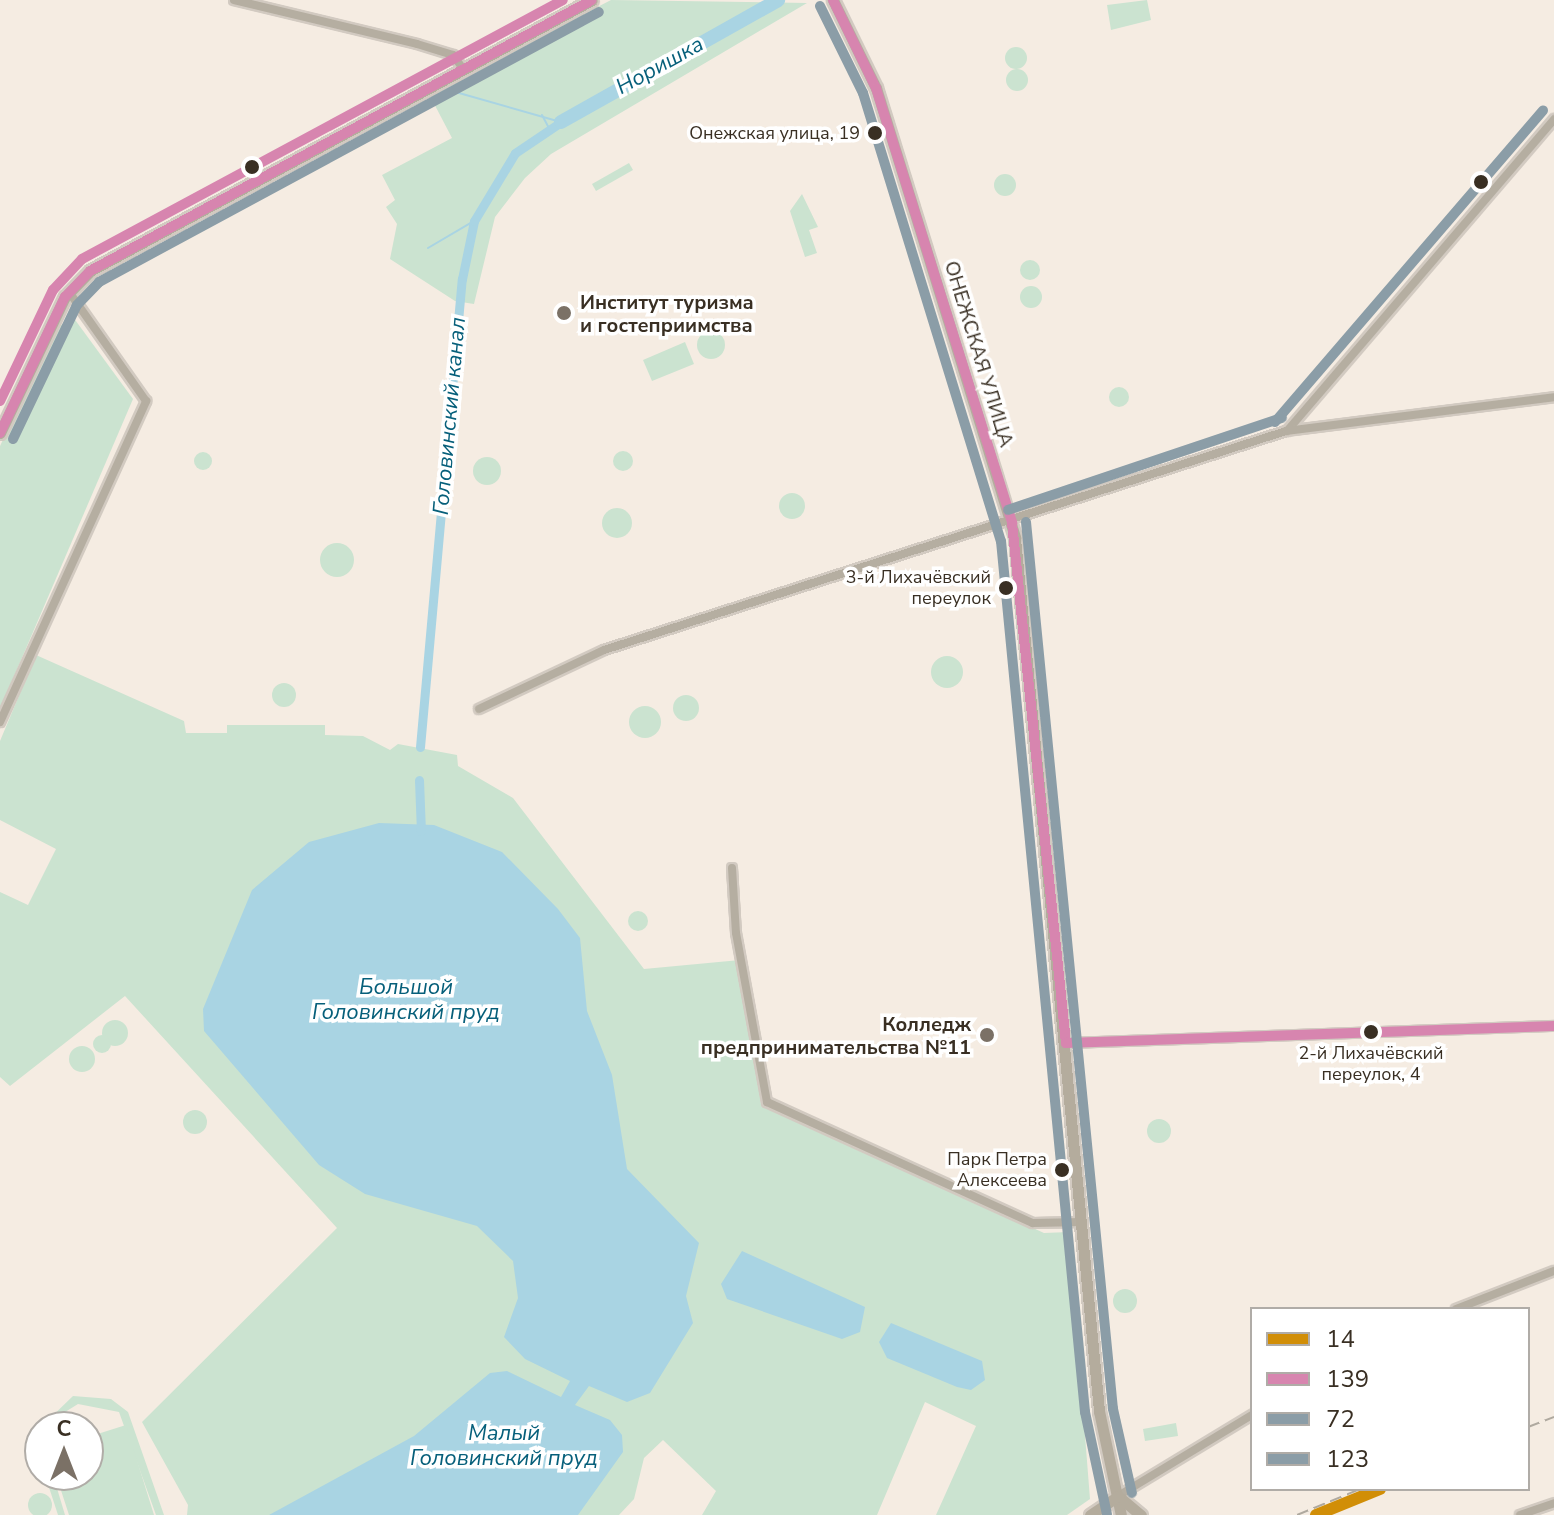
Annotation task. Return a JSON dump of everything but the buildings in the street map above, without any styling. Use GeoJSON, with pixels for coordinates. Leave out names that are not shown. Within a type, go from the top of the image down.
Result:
{"type":"FeatureCollection","features":[{"type":"Feature","properties":{"kind":"main road"},"geometry":{"type":"LineString","coordinates":[[0,433],[69,292],[147,239],[592,0]]}},
{"type":"Feature","properties":{"kind":"main road","name":"ОНЕЖСКАЯ УЛИЦА"},"geometry":{"type":"LineString","coordinates":[[838,1],[876,88],[1012,523],[1066,1043],[1101,1425],[1121,1515]]}},
{"type":"Feature","properties":{"kind":"main road"},"geometry":{"type":"LineString","coordinates":[[1090,1515],[1118,1496],[1140,1513]]}},
{"type":"Feature","properties":{"kind":"street"},"geometry":{"type":"LineString","coordinates":[[234,0],[417,44],[453,55],[463,69]]}},
{"type":"Feature","properties":{"kind":"street"},"geometry":{"type":"LineString","coordinates":[[1286,431],[1554,119]]}},
{"type":"Feature","properties":{"kind":"street"},"geometry":{"type":"LineString","coordinates":[[0,722],[146,401],[69,292]]}},
{"type":"Feature","properties":{"kind":"street"},"geometry":{"type":"LineString","coordinates":[[479,709],[604,650],[1012,523],[1286,431],[1554,397]]}},
{"type":"Feature","properties":{"kind":"street"},"geometry":{"type":"LineString","coordinates":[[732,868],[736,933],[767,1102],[1033,1223],[1082,1222]]}},
{"type":"Feature","properties":{"kind":"street"},"geometry":{"type":"LineString","coordinates":[[1066,1043],[1554,1026]]}},
{"type":"Feature","properties":{"kind":"street"},"geometry":{"type":"LineString","coordinates":[[1461,1307],[1554,1271]]}},
{"type":"Feature","properties":{"kind":"street"},"geometry":{"type":"LineString","coordinates":[[1118,1496],[1250,1416]]}},
{"type":"Feature","properties":{"kind":"street"},"geometry":{"type":"LineString","coordinates":[[1520,1515],[1554,1503]]}},
{"type":"Feature","properties":{"kind":"green space"},"geometry":{"type":"Polygon","coordinates":[[[611,0],[807,3],[551,154],[525,178],[495,217],[474,304],[455,301],[390,259],[397,224],[386,207],[395,200],[382,175],[452,138],[429,94],[611,0]]]}},
{"type":"Feature","properties":{"kind":"green space"},"geometry":{"type":"Polygon","coordinates":[[[1147,0],[1151,20],[1111,30],[1107,5],[1147,0]]]}},
{"type":"Feature","properties":{"kind":"green space"},"geometry":{"type":"Polygon","coordinates":[[[1016,47],[1024,50],[1027,58],[1024,66],[1016,69],[1008,66],[1005,58],[1008,50],[1016,47]]]}},
{"type":"Feature","properties":{"kind":"green space"},"geometry":{"type":"Polygon","coordinates":[[[1013,69],[1021,69],[1028,80],[1021,91],[1013,91],[1006,84],[1006,76],[1013,69]]]}},
{"type":"Feature","properties":{"kind":"green space"},"geometry":{"type":"Polygon","coordinates":[[[629,163],[633,170],[596,191],[592,184],[629,163]]]}},
{"type":"Feature","properties":{"kind":"green space"},"geometry":{"type":"Polygon","coordinates":[[[1005,174],[1013,177],[1016,185],[1013,193],[1005,196],[997,193],[994,185],[997,177],[1005,174]]]}},
{"type":"Feature","properties":{"kind":"green space"},"geometry":{"type":"Polygon","coordinates":[[[802,194],[818,227],[809,230],[817,253],[805,257],[790,211],[802,194]]]}},
{"type":"Feature","properties":{"kind":"green space"},"geometry":{"type":"Polygon","coordinates":[[[1030,260],[1037,263],[1040,270],[1037,277],[1030,280],[1023,277],[1020,270],[1023,263],[1030,260]]]}},
{"type":"Feature","properties":{"kind":"green space"},"geometry":{"type":"Polygon","coordinates":[[[1027,286],[1035,286],[1042,297],[1035,308],[1027,308],[1020,301],[1020,293],[1027,286]]]}},
{"type":"Feature","properties":{"kind":"green space"},"geometry":{"type":"Polygon","coordinates":[[[73,317],[133,399],[0,709],[0,446],[55,329],[73,317]]]}},
{"type":"Feature","properties":{"kind":"green space"},"geometry":{"type":"Polygon","coordinates":[[[711,331],[721,335],[725,345],[721,355],[711,359],[701,355],[697,345],[701,335],[711,331]]]}},
{"type":"Feature","properties":{"kind":"green space"},"geometry":{"type":"Polygon","coordinates":[[[685,342],[694,364],[652,381],[643,360],[685,342]]]}},
{"type":"Feature","properties":{"kind":"green space"},"geometry":{"type":"Polygon","coordinates":[[[1115,387],[1123,387],[1129,397],[1123,407],[1115,407],[1109,401],[1109,393],[1115,387]]]}},
{"type":"Feature","properties":{"kind":"green space"},"geometry":{"type":"Polygon","coordinates":[[[623,451],[630,454],[633,461],[630,468],[623,471],[616,468],[613,461],[616,454],[623,451]]]}},
{"type":"Feature","properties":{"kind":"green space"},"geometry":{"type":"Polygon","coordinates":[[[203,452],[212,461],[203,470],[194,461],[203,452]]]}},
{"type":"Feature","properties":{"kind":"green space"},"geometry":{"type":"Polygon","coordinates":[[[487,457],[497,461],[501,471],[497,481],[487,485],[477,481],[473,471],[477,461],[487,457]]]}},
{"type":"Feature","properties":{"kind":"green space"},"geometry":{"type":"Polygon","coordinates":[[[792,493],[801,497],[805,506],[801,515],[792,519],[783,515],[779,506],[783,497],[792,493]]]}},
{"type":"Feature","properties":{"kind":"green space"},"geometry":{"type":"Polygon","coordinates":[[[617,508],[623,509],[631,517],[631,529],[623,537],[617,538],[611,537],[603,529],[602,523],[603,517],[611,509],[617,508]]]}},
{"type":"Feature","properties":{"kind":"green space"},"geometry":{"type":"Polygon","coordinates":[[[337,543],[349,548],[354,560],[349,572],[337,577],[325,572],[320,560],[325,548],[337,543]]]}},
{"type":"Feature","properties":{"kind":"green space","name":"Парк Петра Алексеева"},"geometry":{"type":"Polygon","coordinates":[[[36,655],[184,721],[186,733],[227,733],[227,725],[325,725],[325,735],[363,736],[390,750],[398,744],[457,755],[458,766],[513,798],[644,969],[740,960],[761,1104],[1044,1233],[1069,1232],[1090,1499],[1067,1515],[936,1515],[976,1426],[925,1402],[877,1515],[702,1515],[716,1491],[663,1440],[644,1458],[634,1499],[619,1515],[187,1515],[188,1505],[142,1422],[337,1228],[125,996],[10,1086],[0,1077],[0,892],[28,905],[56,849],[0,820],[0,741],[36,655]]]}},
{"type":"Feature","properties":{"kind":"green space"},"geometry":{"type":"Polygon","coordinates":[[[947,656],[958,661],[963,672],[958,683],[947,688],[936,683],[931,672],[936,661],[947,656]]]}},
{"type":"Feature","properties":{"kind":"green space"},"geometry":{"type":"Polygon","coordinates":[[[284,683],[295,690],[296,695],[289,706],[284,707],[273,700],[272,695],[279,684],[284,683]]]}},
{"type":"Feature","properties":{"kind":"green space"},"geometry":{"type":"Polygon","coordinates":[[[686,695],[695,699],[699,708],[695,717],[686,721],[677,717],[673,708],[677,699],[686,695]]]}},
{"type":"Feature","properties":{"kind":"green space"},"geometry":{"type":"Polygon","coordinates":[[[645,706],[656,711],[661,722],[656,733],[645,738],[634,733],[629,722],[634,711],[645,706]]]}},
{"type":"Feature","properties":{"kind":"green space"},"geometry":{"type":"Polygon","coordinates":[[[634,911],[642,911],[648,921],[642,931],[634,931],[628,925],[628,917],[634,911]]]}},
{"type":"Feature","properties":{"kind":"green space"},"geometry":{"type":"Polygon","coordinates":[[[115,1020],[124,1024],[128,1033],[124,1042],[115,1046],[106,1042],[102,1033],[106,1024],[115,1020]]]}},
{"type":"Feature","properties":{"kind":"green space"},"geometry":{"type":"Polygon","coordinates":[[[98,1035],[106,1035],[111,1044],[109,1051],[98,1053],[93,1048],[93,1040],[98,1035]]]}},
{"type":"Feature","properties":{"kind":"green space"},"geometry":{"type":"Polygon","coordinates":[[[82,1046],[91,1050],[95,1059],[91,1068],[82,1072],[73,1068],[69,1059],[73,1050],[82,1046]]]}},
{"type":"Feature","properties":{"kind":"green space"},"geometry":{"type":"Polygon","coordinates":[[[195,1110],[204,1113],[207,1122],[204,1131],[195,1134],[186,1131],[183,1122],[186,1113],[195,1110]]]}},
{"type":"Feature","properties":{"kind":"green space"},"geometry":{"type":"Polygon","coordinates":[[[1159,1119],[1168,1122],[1171,1131],[1168,1140],[1159,1143],[1150,1140],[1147,1131],[1150,1122],[1159,1119]]]}},
{"type":"Feature","properties":{"kind":"green space"},"geometry":{"type":"Polygon","coordinates":[[[1125,1289],[1134,1292],[1137,1301],[1134,1310],[1125,1313],[1116,1310],[1113,1301],[1116,1292],[1125,1289]]]}},
{"type":"Feature","properties":{"kind":"green space"},"geometry":{"type":"Polygon","coordinates":[[[73,1396],[111,1399],[128,1412],[164,1515],[156,1515],[119,1412],[78,1404],[67,1411],[58,1411],[73,1396]]]}},
{"type":"Feature","properties":{"kind":"green space"},"geometry":{"type":"Polygon","coordinates":[[[1176,1423],[1178,1436],[1145,1441],[1143,1429],[1176,1423]]]}},
{"type":"Feature","properties":{"kind":"green space"},"geometry":{"type":"Polygon","coordinates":[[[126,1425],[154,1515],[69,1515],[61,1491],[104,1491],[104,1432],[126,1425]]]}},
{"type":"Feature","properties":{"kind":"green space"},"geometry":{"type":"Polygon","coordinates":[[[50,1491],[58,1491],[65,1515],[58,1515],[50,1491]]]}},
{"type":"Feature","properties":{"kind":"green space"},"geometry":{"type":"Polygon","coordinates":[[[36,1494],[44,1494],[51,1501],[51,1509],[44,1516],[36,1516],[29,1509],[29,1501],[36,1494]]]}},
{"type":"Feature","properties":{"kind":"water","name":"Большой Головинский пруд"},"geometry":{"type":"Polygon","coordinates":[[[379,823],[434,825],[502,852],[558,909],[580,938],[587,1011],[612,1075],[627,1169],[699,1243],[686,1296],[693,1323],[650,1393],[627,1402],[589,1386],[575,1405],[610,1420],[622,1435],[623,1452],[578,1515],[269,1515],[414,1436],[490,1373],[507,1371],[561,1397],[570,1381],[525,1359],[504,1337],[518,1298],[513,1261],[477,1226],[365,1194],[319,1165],[204,1031],[203,1009],[252,890],[309,842],[379,823]]]}},
{"type":"Feature","properties":{"kind":"water"},"geometry":{"type":"Polygon","coordinates":[[[742,1251],[865,1307],[860,1332],[842,1339],[727,1299],[721,1284],[742,1251]]]}},
{"type":"Feature","properties":{"kind":"water"},"geometry":{"type":"Polygon","coordinates":[[[891,1323],[982,1361],[985,1380],[971,1390],[957,1387],[887,1358],[879,1342],[891,1323]]]}},
{"type":"Feature","properties":{"kind":"waterway","name":"Норишка"},"geometry":{"type":"LineString","coordinates":[[561,122],[778,0]]}},
{"type":"Feature","properties":{"kind":"waterway","name":"Норишка"},"geometry":{"type":"LineString","coordinates":[[452,91],[561,122]]}},
{"type":"Feature","properties":{"kind":"waterway","name":"Норишка"},"geometry":{"type":"LineString","coordinates":[[542,115],[550,130]]}},
{"type":"Feature","properties":{"kind":"waterway","name":"Головинский канал"},"geometry":{"type":"LineString","coordinates":[[420,747],[462,279],[474,221],[515,153],[561,122]]}},
{"type":"Feature","properties":{"kind":"waterway"},"geometry":{"type":"LineString","coordinates":[[428,248],[474,221]]}},
{"type":"Feature","properties":{"kind":"waterway","name":"Головинский канал"},"geometry":{"type":"LineString","coordinates":[[419,780],[421,831]]}},
{"type":"Feature","properties":{"kind":"railway"},"geometry":{"type":"LineString","coordinates":[[1530,1426],[1554,1417]]}},
{"type":"Feature","properties":{"kind":"railway"},"geometry":{"type":"LineString","coordinates":[[1297,1515],[1355,1491]]}},
{"type":"Feature","properties":{"kind":"transit line"},"geometry":{"type":"LineString","coordinates":[[0,401],[53,290],[82,259],[563,0]]}},
{"type":"Feature","properties":{"kind":"transit line","name":"139"},"geometry":{"type":"LineString","coordinates":[[0,433],[65,297],[90,271],[592,0]]}},
{"type":"Feature","properties":{"kind":"transit line","name":"139"},"geometry":{"type":"LineString","coordinates":[[833,0],[876,88],[1012,523],[1066,1043]]}},
{"type":"Feature","properties":{"kind":"transit line","name":"72"},"geometry":{"type":"LineString","coordinates":[[820,6],[863,93],[1001,541],[1085,1412],[1107,1515]]}},
{"type":"Feature","properties":{"kind":"transit line","name":"72"},"geometry":{"type":"LineString","coordinates":[[13,439],[77,305],[99,282],[599,12]]}},
{"type":"Feature","properties":{"kind":"transit line","name":"123"},"geometry":{"type":"LineString","coordinates":[[1275,422],[1543,110]]}},
{"type":"Feature","properties":{"kind":"transit line","name":"123"},"geometry":{"type":"LineString","coordinates":[[1008,510],[1282,418]]}},
{"type":"Feature","properties":{"kind":"transit line","name":"123"},"geometry":{"type":"LineString","coordinates":[[1026,522],[1113,1409],[1132,1493]]}},
{"type":"Feature","properties":{"kind":"transit line","name":"139"},"geometry":{"type":"LineString","coordinates":[[1066,1043],[1554,1026]]}},
{"type":"Feature","properties":{"kind":"transit line","name":"14"},"geometry":{"type":"LineString","coordinates":[[1316,1515],[1375,1491]]}},
{"type":"Feature","properties":{"kind":"place","name":"Онежская улица, 19"},"geometry":{"type":"Point","coordinates":[875,133]}},
{"type":"Feature","properties":{"kind":"place","name":"Институт туризма и гостеприимства"},"geometry":{"type":"Point","coordinates":[564,313]}},
{"type":"Feature","properties":{"kind":"place","name":"3-й Лихачёвский переулок"},"geometry":{"type":"Point","coordinates":[1006,588]}},
{"type":"Feature","properties":{"kind":"place","name":"2-й Лихачёвский переулок, 4"},"geometry":{"type":"Point","coordinates":[1371,1032]}},
{"type":"Feature","properties":{"kind":"place","name":"Колледж предпринимательства №11"},"geometry":{"type":"Point","coordinates":[987,1035]}},
{"type":"Feature","properties":{"kind":"place","name":"Парк Петра Алексеева"},"geometry":{"type":"Point","coordinates":[1062,1170]}},
{"type":"Feature","properties":{"kind":"water label","name":"Малый Головинский пруд"},"geometry":{"type":"Point","coordinates":[504,1446]}}]}
